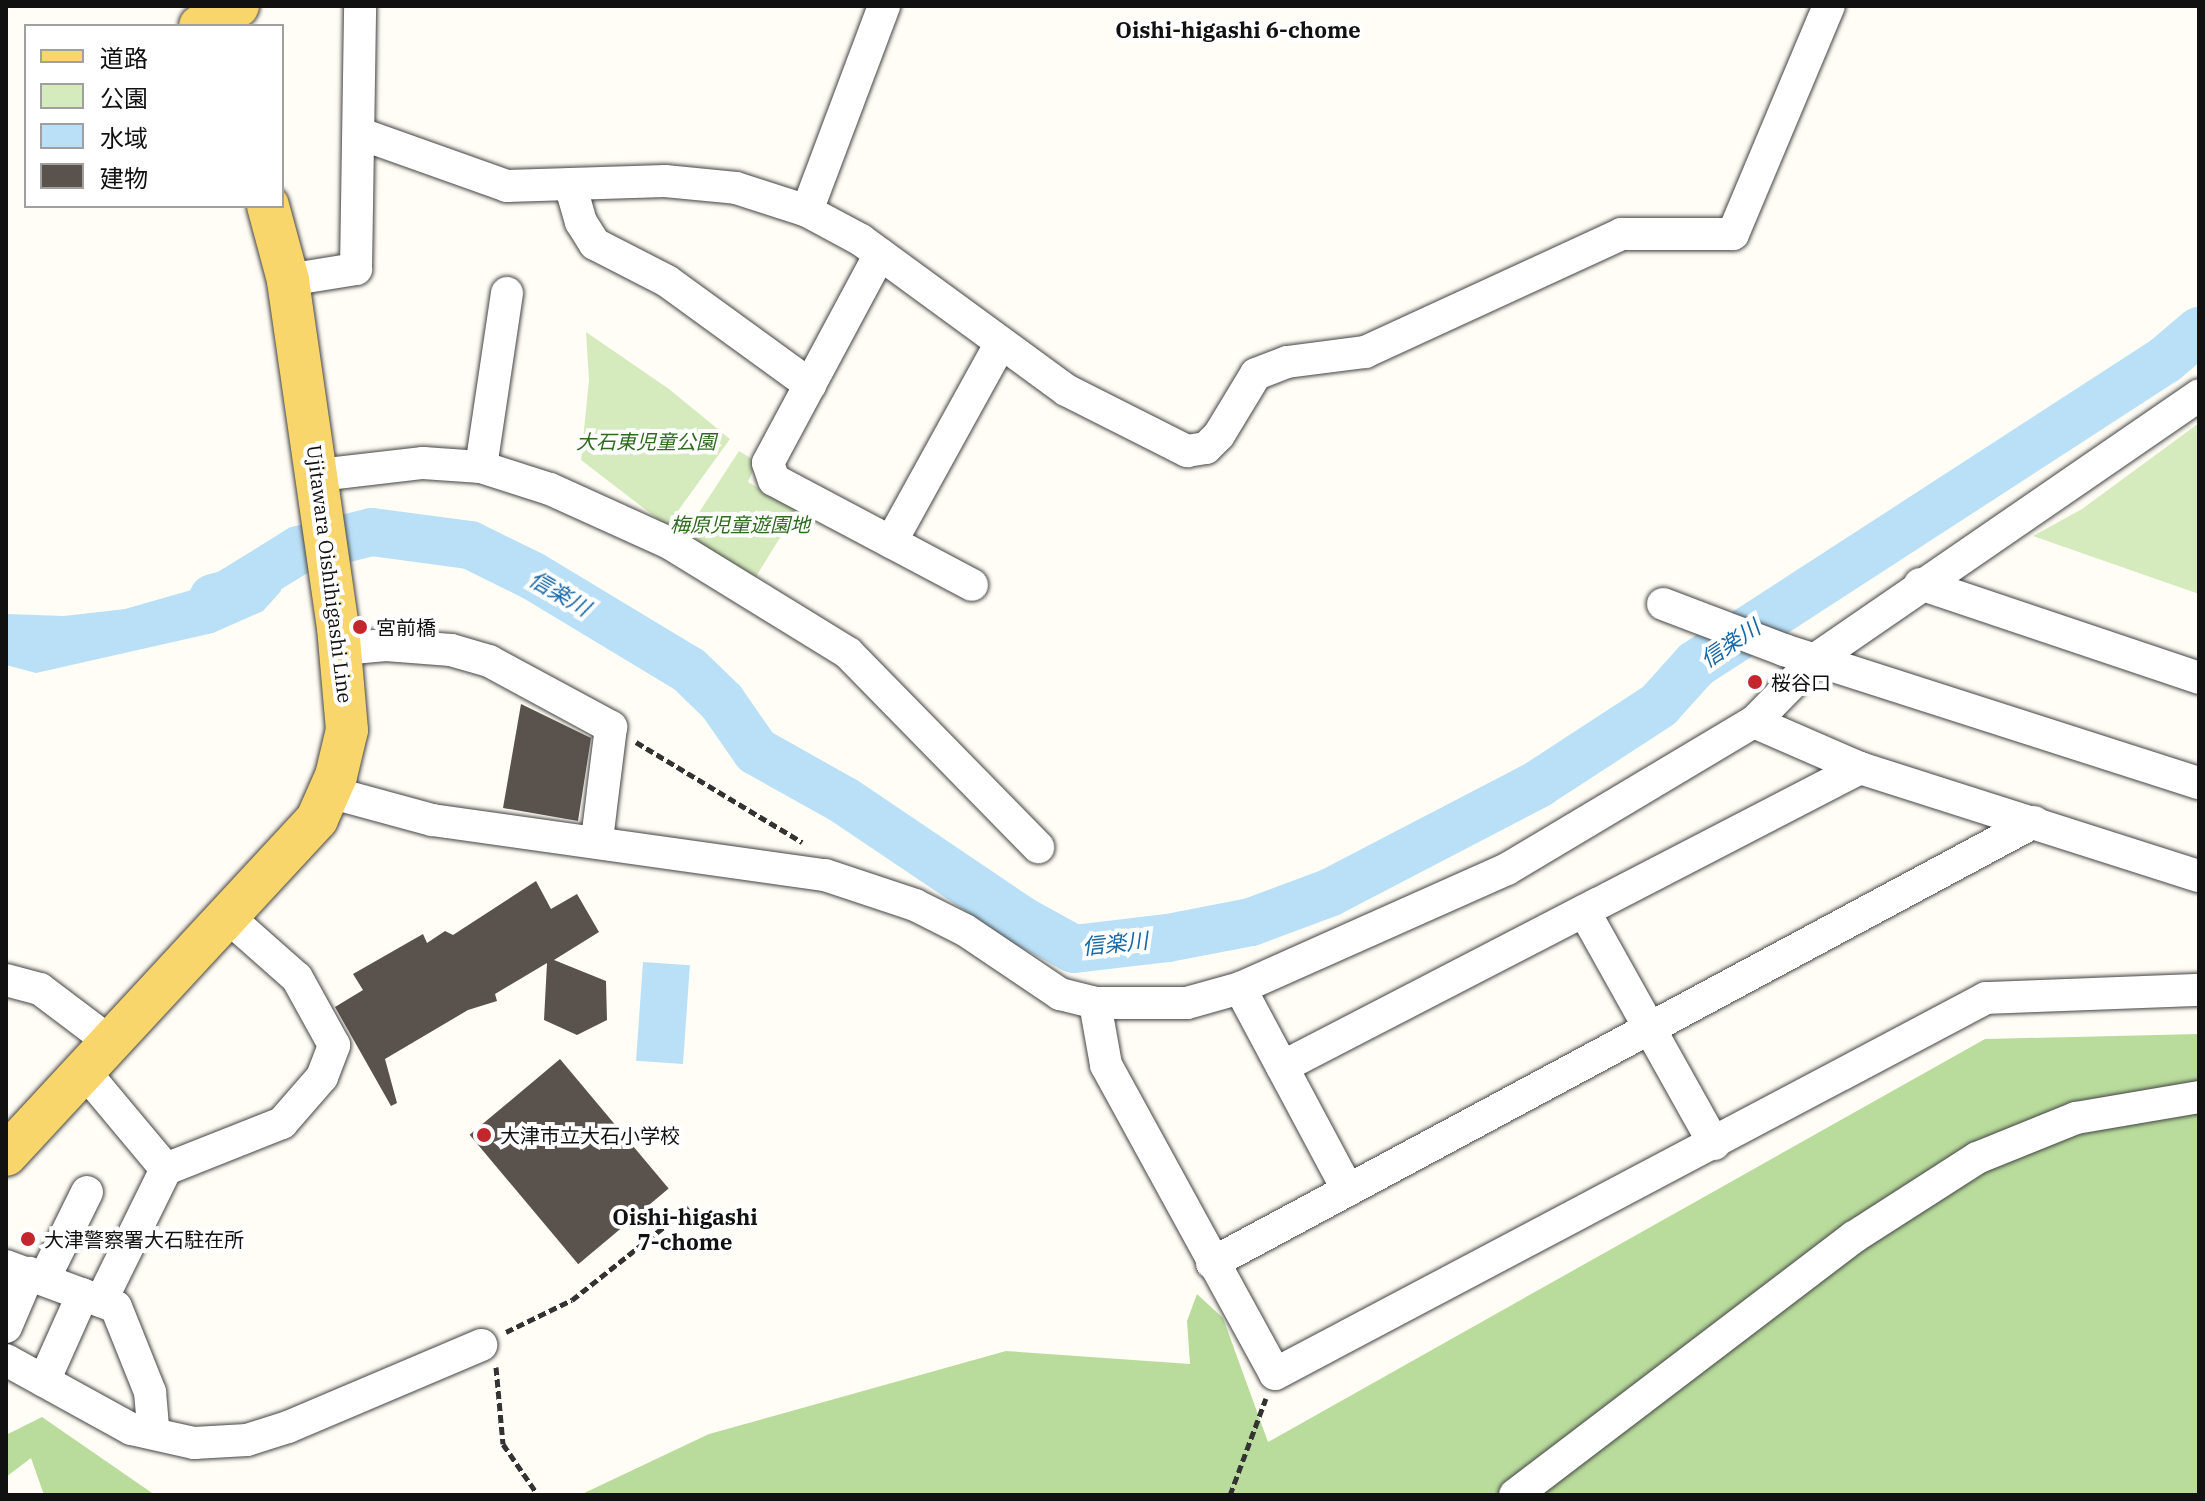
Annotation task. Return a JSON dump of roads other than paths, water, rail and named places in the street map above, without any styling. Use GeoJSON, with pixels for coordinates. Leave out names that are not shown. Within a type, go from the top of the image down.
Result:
{"type":"FeatureCollection","features":[{"type":"Feature","properties":{"kind":"main road"},"geometry":{"type":"LineString","coordinates":[[179,6],[197,24]]}},
{"type":"Feature","properties":{"kind":"main road"},"geometry":{"type":"LineString","coordinates":[[203,24],[238,6]]}},
{"type":"Feature","properties":{"kind":"main road","name":"Ujitawara Oishihigashi Line"},"geometry":{"type":"LineString","coordinates":[[6,1155],[317,819],[329,792],[347,730],[340,638],[320,483],[288,280],[269,208]]}},
{"type":"Feature","properties":{"kind":"street"},"geometry":{"type":"LineString","coordinates":[[288,280],[356,269],[361,134],[360,6]]}},
{"type":"Feature","properties":{"kind":"street"},"geometry":{"type":"LineString","coordinates":[[807,211],[884,6]]}},
{"type":"Feature","properties":{"kind":"street"},"geometry":{"type":"LineString","coordinates":[[361,134],[507,186],[665,181],[736,188],[807,211],[880,254],[1066,390],[1187,451],[1206,448],[1256,374],[1276,366],[1338,352],[1365,352],[1621,234],[1733,234],[1829,6]]}},
{"type":"Feature","properties":{"kind":"street"},"geometry":{"type":"LineString","coordinates":[[570,184],[581,222],[595,244],[667,281],[810,385]]}},
{"type":"Feature","properties":{"kind":"street"},"geometry":{"type":"LineString","coordinates":[[880,254],[768,463],[774,480],[972,585]]}},
{"type":"Feature","properties":{"kind":"street"},"geometry":{"type":"LineString","coordinates":[[481,467],[507,293]]}},
{"type":"Feature","properties":{"kind":"street"},"geometry":{"type":"LineString","coordinates":[[891,542],[1001,343]]}},
{"type":"Feature","properties":{"kind":"street"},"geometry":{"type":"LineString","coordinates":[[329,792],[432,820],[597,840],[825,875],[915,905],[965,930],[1060,994],[1095,1003],[1187,1003],[1240,988],[1507,869],[1754,722],[1817,658],[1920,584],[2199,395]]}},
{"type":"Feature","properties":{"kind":"street"},"geometry":{"type":"LineString","coordinates":[[320,483],[423,463],[481,467],[550,489],[671,544],[848,653],[1038,847]]}},
{"type":"Feature","properties":{"kind":"street"},"geometry":{"type":"LineString","coordinates":[[1920,584],[2199,678]]}},
{"type":"Feature","properties":{"kind":"street"},"geometry":{"type":"LineString","coordinates":[[1663,604],[1784,650],[1817,658],[2199,783]]}},
{"type":"Feature","properties":{"kind":"street"},"geometry":{"type":"LineString","coordinates":[[340,638],[476,657],[611,727],[597,840]]}},
{"type":"Feature","properties":{"kind":"street"},"geometry":{"type":"LineString","coordinates":[[1754,722],[1860,768],[2199,876]]}},
{"type":"Feature","properties":{"kind":"street"},"geometry":{"type":"LineString","coordinates":[[1282,1067],[1860,768]]}},
{"type":"Feature","properties":{"kind":"street"},"geometry":{"type":"LineString","coordinates":[[1212,1263],[2034,822]]}},
{"type":"Feature","properties":{"kind":"street"},"geometry":{"type":"LineString","coordinates":[[1584,911],[1714,1144]]}},
{"type":"Feature","properties":{"kind":"street"},"geometry":{"type":"LineString","coordinates":[[44,1381],[166,1169],[282,1123],[322,1077],[334,1045],[297,978],[227,916]]}},
{"type":"Feature","properties":{"kind":"street"},"geometry":{"type":"LineString","coordinates":[[6,980],[40,989],[97,1056],[166,1169]]}},
{"type":"Feature","properties":{"kind":"street"},"geometry":{"type":"LineString","coordinates":[[1240,988],[1348,1190]]}},
{"type":"Feature","properties":{"kind":"street"},"geometry":{"type":"LineString","coordinates":[[1095,1003],[1106,1065],[1275,1374],[1986,998],[2199,990]]}},
{"type":"Feature","properties":{"kind":"street"},"geometry":{"type":"LineString","coordinates":[[1515,1495],[1854,1237],[1977,1158],[2076,1118],[2199,1097]]}},
{"type":"Feature","properties":{"kind":"street"},"geometry":{"type":"LineString","coordinates":[[6,1327],[26,1273],[87,1192]]}},
{"type":"Feature","properties":{"kind":"street"},"geometry":{"type":"LineString","coordinates":[[26,1273],[116,1307],[150,1392],[153,1430]]}},
{"type":"Feature","properties":{"kind":"street"},"geometry":{"type":"LineString","coordinates":[[6,1360],[131,1429],[153,1430],[194,1443],[247,1440],[481,1345]]}},
{"type":"Feature","properties":{"kind":"water"},"geometry":{"type":"Polygon","coordinates":[[[279,565],[281,591],[263,611],[213,633],[36,673],[6,665],[6,614],[64,616],[125,609],[279,565]]]}},
{"type":"Feature","properties":{"kind":"water"},"geometry":{"type":"Polygon","coordinates":[[[643,962],[690,965],[683,1064],[636,1061],[643,962]]]}},
{"type":"Feature","properties":{"kind":"waterway","name":"信楽川"},"geometry":{"type":"LineString","coordinates":[[213,598],[228,594],[299,550],[372,532],[470,545],[533,576],[689,670],[722,702],[756,751],[845,801],[1023,921],[1074,949],[1168,938],[1251,922],[1329,893],[1538,784],[1659,705],[1696,664],[2165,360],[2199,331]]}},
{"type":"Feature","properties":{"kind":"place","name":"宮前橋"},"geometry":{"type":"Point","coordinates":[360,627]}},
{"type":"Feature","properties":{"kind":"place","name":"桜谷口"},"geometry":{"type":"Point","coordinates":[1755,682]}},
{"type":"Feature","properties":{"kind":"place","name":"大津市立大石小学校"},"geometry":{"type":"Point","coordinates":[484,1135]}},
{"type":"Feature","properties":{"kind":"place","name":"大津警察署大石駐在所"},"geometry":{"type":"Point","coordinates":[28,1239]}},
{"type":"Feature","properties":{"kind":"district","name":"Oishi-higashi 6-chome"},"geometry":{"type":"Point","coordinates":[1238,30]}},
{"type":"Feature","properties":{"kind":"district","name":"Oishi-higashi 7-chome"},"geometry":{"type":"Point","coordinates":[685,1228]}},
{"type":"Feature","properties":{"kind":"park label","name":"大石東児童公園"},"geometry":{"type":"Point","coordinates":[646,441]}},
{"type":"Feature","properties":{"kind":"park label","name":"梅原児童遊園地"},"geometry":{"type":"Point","coordinates":[740,524]}}]}
